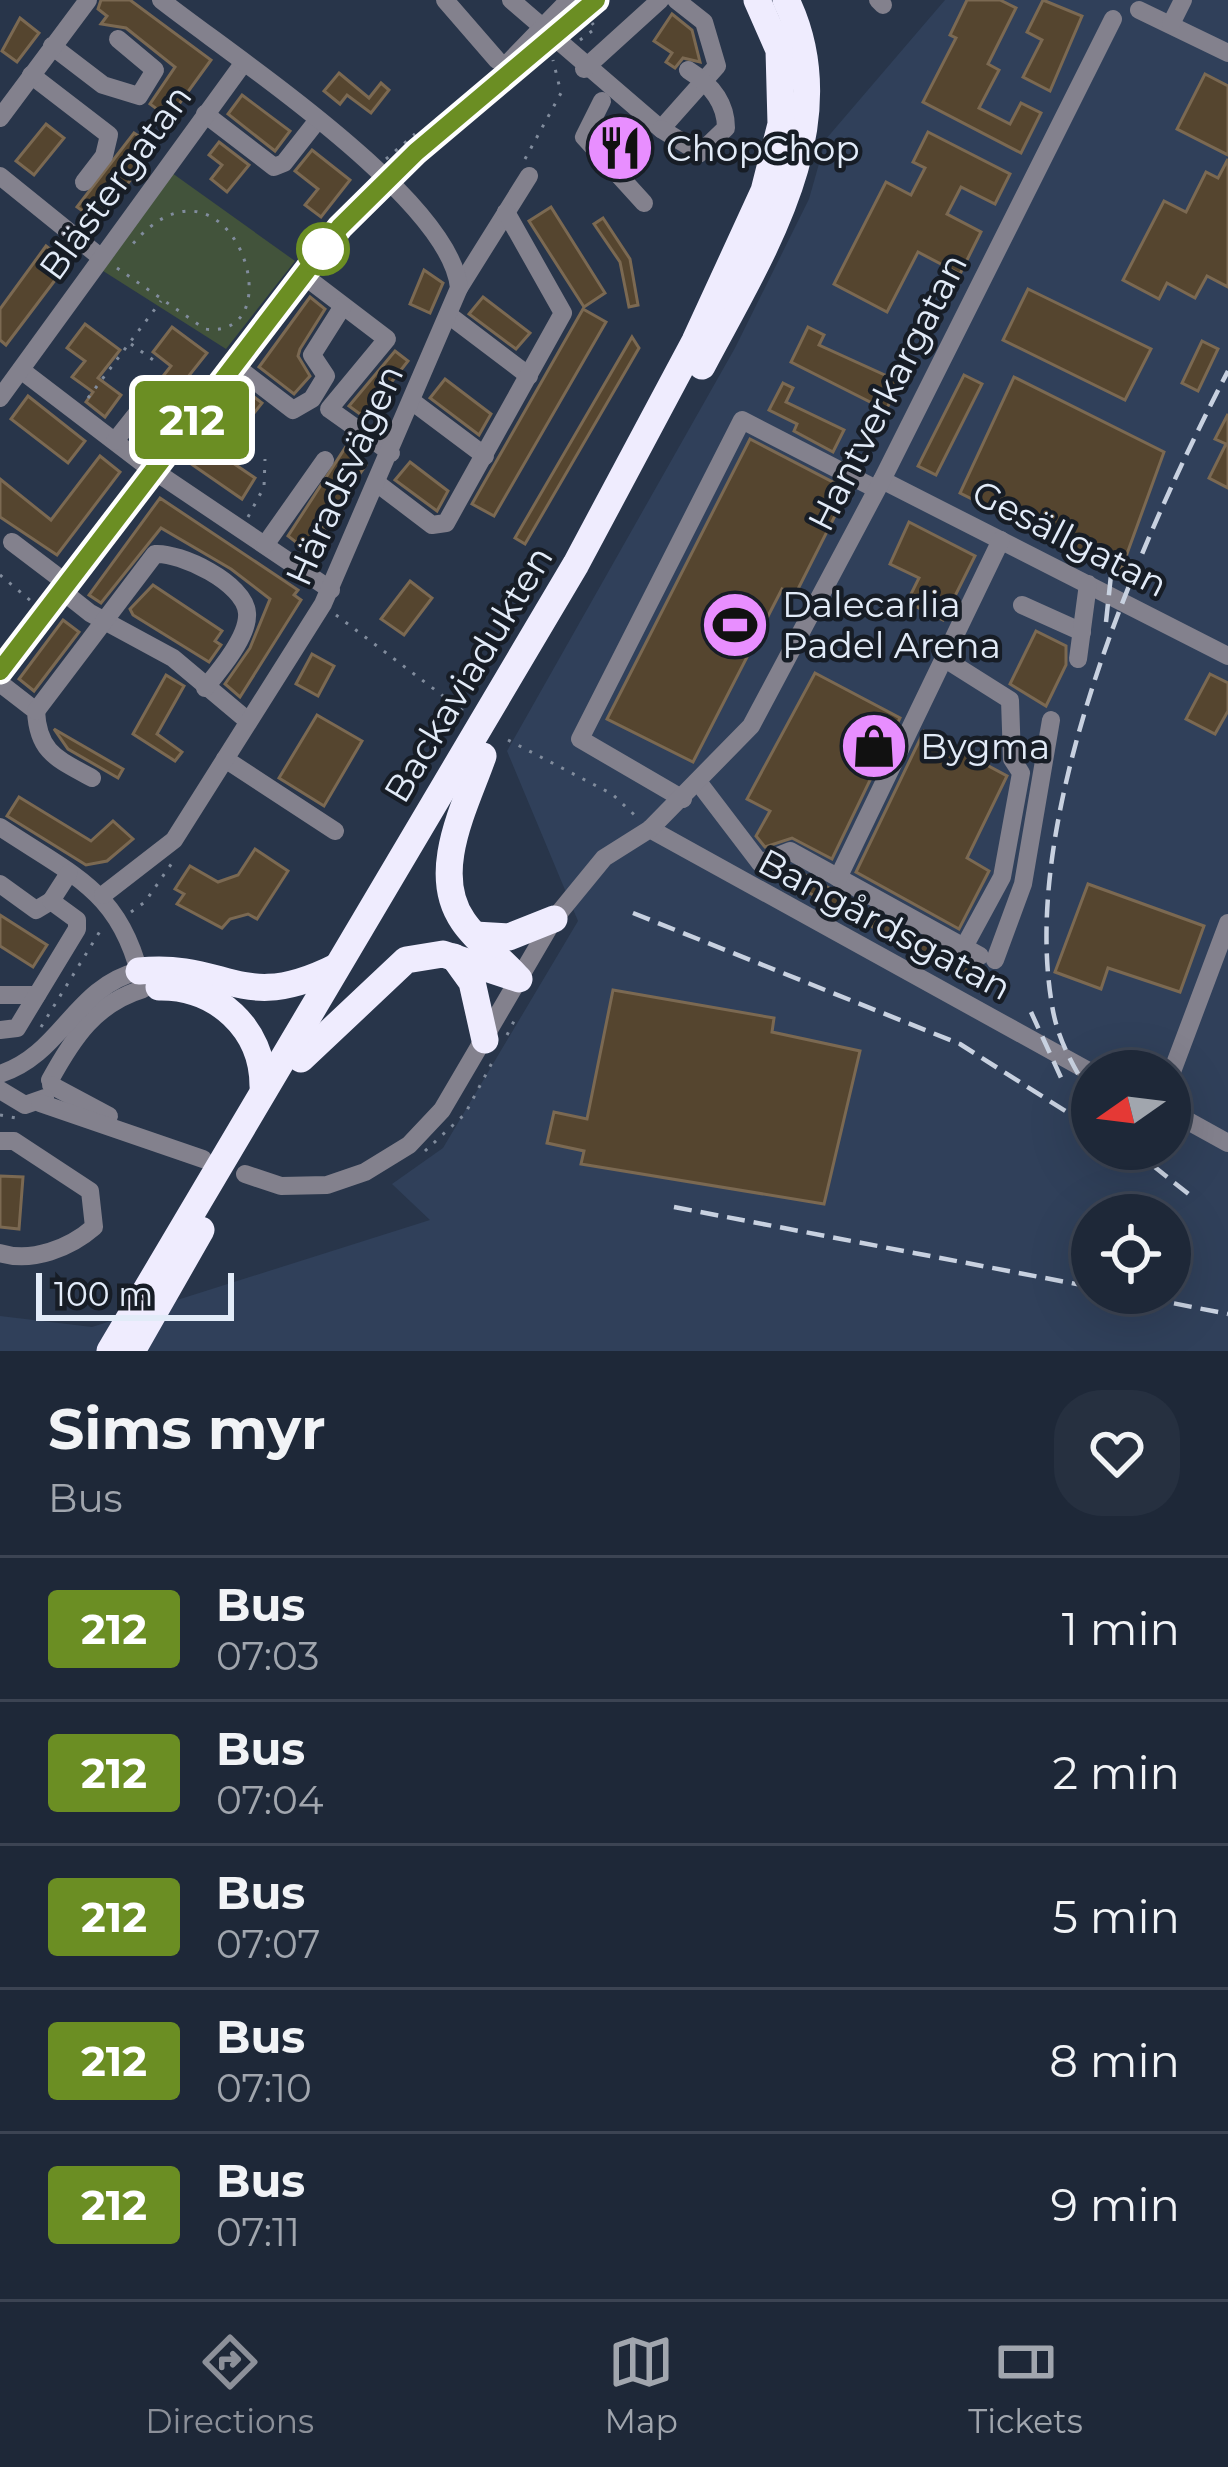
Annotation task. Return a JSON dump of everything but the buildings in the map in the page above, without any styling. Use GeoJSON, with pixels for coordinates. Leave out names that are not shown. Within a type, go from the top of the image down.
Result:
{"type":"FeatureCollection","features":[{"type":"Feature","properties":{"kind":"highway","name":"Backaviadukten"},"geometry":{"type":"LineString","coordinates":[[132,1351],[153,1295],[263,1087],[576,563],[754,217],[774,161],[784,99],[779,50],[757,0]]}},
{"type":"Feature","properties":{"kind":"highway","name":"Backaviadukten"},"geometry":{"type":"LineString","coordinates":[[110,1351],[153,1295],[301,1059],[649,467],[790,185],[802,149],[809,86],[802,37],[787,0]]}},
{"type":"Feature","properties":{"kind":"highway"},"geometry":{"type":"LineString","coordinates":[[483,756],[449,865],[456,909],[519,979]]}},
{"type":"Feature","properties":{"kind":"highway"},"geometry":{"type":"LineString","coordinates":[[475,935],[508,937],[554,919]]}},
{"type":"Feature","properties":{"kind":"highway"},"geometry":{"type":"LineString","coordinates":[[301,1059],[397,966],[426,954],[519,979]]}},
{"type":"Feature","properties":{"kind":"highway"},"geometry":{"type":"LineString","coordinates":[[454,958],[472,982],[495,1044]]}},
{"type":"Feature","properties":{"kind":"highway"},"geometry":{"type":"LineString","coordinates":[[141,980],[180,971],[265,991],[288,988],[336,967]]}},
{"type":"Feature","properties":{"kind":"highway"},"geometry":{"type":"LineString","coordinates":[[141,980],[182,989],[230,1012],[258,1050],[263,1087]]}},
{"type":"Feature","properties":{"kind":"street"},"geometry":{"type":"LineString","coordinates":[[0,118],[88,0]]}},
{"type":"Feature","properties":{"kind":"street"},"geometry":{"type":"LineString","coordinates":[[161,0],[388,176],[439,243],[459,288]]}},
{"type":"Feature","properties":{"kind":"street"},"geometry":{"type":"LineString","coordinates":[[445,0],[498,69]]}},
{"type":"Feature","properties":{"kind":"street"},"geometry":{"type":"LineString","coordinates":[[511,0],[584,69],[694,152],[708,147],[727,119],[707,82],[688,70]]}},
{"type":"Feature","properties":{"kind":"street"},"geometry":{"type":"LineString","coordinates":[[584,69],[660,0]]}},
{"type":"Feature","properties":{"kind":"street"},"geometry":{"type":"LineString","coordinates":[[661,129],[718,66],[704,22],[676,0]]}},
{"type":"Feature","properties":{"kind":"street"},"geometry":{"type":"LineString","coordinates":[[1100,0],[1113,19],[1130,19],[1140,5],[1228,53]]}},
{"type":"Feature","properties":{"kind":"street"},"geometry":{"type":"LineString","coordinates":[[1171,24],[1183,0]]}},
{"type":"Feature","properties":{"kind":"street"},"geometry":{"type":"LineString","coordinates":[[0,671],[303,275],[388,176],[498,69],[553,39],[582,4]]}},
{"type":"Feature","properties":{"kind":"street","name":"Hantverkargatan"},"geometry":{"type":"LineString","coordinates":[[245,1174],[304,1188],[365,1172],[425,1129],[495,1044],[519,979],[554,919],[604,858],[650,829],[683,800],[751,726],[879,485],[1113,19]]}},
{"type":"Feature","properties":{"kind":"street"},"geometry":{"type":"LineString","coordinates":[[52,46],[103,85],[140,97],[155,70],[118,39]]}},
{"type":"Feature","properties":{"kind":"street","name":"Blästergatan"},"geometry":{"type":"LineString","coordinates":[[0,398],[242,64]]}},
{"type":"Feature","properties":{"kind":"street"},"geometry":{"type":"LineString","coordinates":[[31,75],[109,135],[104,156],[84,182]]}},
{"type":"Feature","properties":{"kind":"street"},"geometry":{"type":"LineString","coordinates":[[602,101],[584,137],[644,203]]}},
{"type":"Feature","properties":{"kind":"street"},"geometry":{"type":"LineString","coordinates":[[206,114],[274,167],[284,163],[317,121]]}},
{"type":"Feature","properties":{"kind":"street","name":"Häradsvägen"},"geometry":{"type":"LineString","coordinates":[[103,895],[174,840],[327,597],[459,288],[526,170]]}},
{"type":"Feature","properties":{"kind":"street"},"geometry":{"type":"LineString","coordinates":[[0,176],[99,256]]}},
{"type":"Feature","properties":{"kind":"street"},"geometry":{"type":"LineString","coordinates":[[378,484],[432,525],[446,524],[563,313],[506,212]]}},
{"type":"Feature","properties":{"kind":"street"},"geometry":{"type":"LineString","coordinates":[[303,275],[387,339],[329,409],[391,453]]}},
{"type":"Feature","properties":{"kind":"street"},"geometry":{"type":"LineString","coordinates":[[234,365],[293,410],[303,407],[326,376],[312,355],[313,346],[343,306]]}},
{"type":"Feature","properties":{"kind":"street"},"geometry":{"type":"LineString","coordinates":[[450,316],[529,376]]}},
{"type":"Feature","properties":{"kind":"street"},"geometry":{"type":"LineString","coordinates":[[21,370],[154,470],[265,545],[327,597]]}},
{"type":"Feature","properties":{"kind":"street"},"geometry":{"type":"LineString","coordinates":[[413,402],[485,456]]}},
{"type":"Feature","properties":{"kind":"street"},"geometry":{"type":"LineString","coordinates":[[116,441],[138,412],[162,429]]}},
{"type":"Feature","properties":{"kind":"street","name":"Gesällgatan"},"geometry":{"type":"LineString","coordinates":[[683,800],[580,739],[742,420],[1001,541],[1228,656]]}},
{"type":"Feature","properties":{"kind":"street"},"geometry":{"type":"LineString","coordinates":[[265,545],[325,460]]}},
{"type":"Feature","properties":{"kind":"street"},"geometry":{"type":"LineString","coordinates":[[838,878],[1001,541]]}},
{"type":"Feature","properties":{"kind":"street"},"geometry":{"type":"LineString","coordinates":[[12,542],[102,621],[172,658],[248,722]]}},
{"type":"Feature","properties":{"kind":"street"},"geometry":{"type":"LineString","coordinates":[[92,778],[46,753],[38,740],[36,711],[155,554],[173,553],[201,566],[241,597],[247,613],[242,632],[205,688]]}},
{"type":"Feature","properties":{"kind":"street"},"geometry":{"type":"LineString","coordinates":[[1078,659],[1088,584]]}},
{"type":"Feature","properties":{"kind":"street"},"geometry":{"type":"LineString","coordinates":[[1022,604],[1082,632]]}},
{"type":"Feature","properties":{"kind":"street"},"geometry":{"type":"LineString","coordinates":[[946,659],[1010,700],[1012,759],[1022,773],[1002,877],[980,954]]}},
{"type":"Feature","properties":{"kind":"street"},"geometry":{"type":"LineString","coordinates":[[0,682],[36,711]]}},
{"type":"Feature","properties":{"kind":"street"},"geometry":{"type":"LineString","coordinates":[[980,954],[1023,884],[1051,719]]}},
{"type":"Feature","properties":{"kind":"street"},"geometry":{"type":"LineString","coordinates":[[225,759],[335,831]]}},
{"type":"Feature","properties":{"kind":"street"},"geometry":{"type":"LineString","coordinates":[[699,783],[760,863],[790,851],[980,954]]}},
{"type":"Feature","properties":{"kind":"street"},"geometry":{"type":"LineString","coordinates":[[0,827],[103,895],[118,918],[141,980]]}},
{"type":"Feature","properties":{"kind":"street","name":"Bangårdsgatan"},"geometry":{"type":"LineString","coordinates":[[650,829],[1071,1060]]}},
{"type":"Feature","properties":{"kind":"street"},"geometry":{"type":"LineString","coordinates":[[0,884],[36,910],[51,901],[70,873]]}},
{"type":"Feature","properties":{"kind":"street"},"geometry":{"type":"LineString","coordinates":[[0,1030],[17,1028],[77,929],[77,920],[51,901]]}},
{"type":"Feature","properties":{"kind":"street"},"geometry":{"type":"LineString","coordinates":[[1180,1050],[1228,923]]}},
{"type":"Feature","properties":{"kind":"street"},"geometry":{"type":"LineString","coordinates":[[0,1253],[39,1254],[75,1243],[94,1227],[90,1191],[7,1141],[28,1096],[69,1046],[101,1008],[141,980]]}},
{"type":"Feature","properties":{"kind":"street"},"geometry":{"type":"LineString","coordinates":[[15,1069],[99,988],[141,980]]}},
{"type":"Feature","properties":{"kind":"street"},"geometry":{"type":"LineString","coordinates":[[0,995],[37,995]]}},
{"type":"Feature","properties":{"kind":"street"},"geometry":{"type":"LineString","coordinates":[[69,1046],[68,1077],[84,1103]]}},
{"type":"Feature","properties":{"kind":"street"},"geometry":{"type":"LineString","coordinates":[[15,1069],[28,1096],[203,1159]]}},
{"type":"Feature","properties":{"kind":"street"},"geometry":{"type":"LineString","coordinates":[[15,1069],[28,1096]]}},
{"type":"Feature","properties":{"kind":"street"},"geometry":{"type":"LineString","coordinates":[[28,1096],[84,1103],[178,1150]]}},
{"type":"Feature","properties":{"kind":"street"},"geometry":{"type":"LineString","coordinates":[[1191,1123],[1228,1143]]}},
{"type":"Feature","properties":{"kind":"path"},"geometry":{"type":"LineString","coordinates":[[526,170],[561,93],[551,62],[553,39],[596,28],[582,4]]}},
{"type":"Feature","properties":{"kind":"path"},"geometry":{"type":"LineString","coordinates":[[99,256],[205,329],[227,326],[245,308],[252,282],[247,255],[227,231],[200,213],[175,212],[152,221],[127,251]]}},
{"type":"Feature","properties":{"kind":"path"},"geometry":{"type":"LineString","coordinates":[[88,398],[162,300]]}},
{"type":"Feature","properties":{"kind":"path"},"geometry":{"type":"LineString","coordinates":[[129,344],[160,365]]}},
{"type":"Feature","properties":{"kind":"path"},"geometry":{"type":"LineString","coordinates":[[241,529],[264,487],[266,459]]}},
{"type":"Feature","properties":{"kind":"path"},"geometry":{"type":"LineString","coordinates":[[1,578],[44,612]]}},
{"type":"Feature","properties":{"kind":"path"},"geometry":{"type":"LineString","coordinates":[[327,597],[473,718]]}},
{"type":"Feature","properties":{"kind":"path"},"geometry":{"type":"LineString","coordinates":[[508,740],[612,794],[650,829]]}},
{"type":"Feature","properties":{"kind":"path"},"geometry":{"type":"LineString","coordinates":[[40,1029],[102,928],[145,902],[158,887],[182,847],[174,840]]}},
{"type":"Feature","properties":{"kind":"path"},"geometry":{"type":"LineString","coordinates":[[420,1155],[465,1114],[495,1044],[516,1018]]}},
{"type":"Feature","properties":{"kind":"path"},"geometry":{"type":"LineString","coordinates":[[0,1114],[28,1096]]}},
{"type":"Feature","properties":{"kind":"shaded area"},"geometry":{"type":"Polygon","coordinates":[[[945,0],[1228,0],[1228,1351],[0,1351],[0,1316],[92,1327],[430,1220],[392,1184],[443,1148],[578,921],[507,751],[735,348],[809,199],[826,139],[945,0]]]}},
{"type":"Feature","properties":{"kind":"green space"},"geometry":{"type":"Polygon","coordinates":[[[172,173],[295,261],[226,349],[100,269],[172,173]]]}},
{"type":"Feature","properties":{"kind":"railway"},"geometry":{"type":"LineString","coordinates":[[1071,1060],[1054,1018],[1047,930],[1053,849],[1070,765],[1125,595],[1228,371]]}},
{"type":"Feature","properties":{"kind":"railway"},"geometry":{"type":"LineString","coordinates":[[1106,622],[1111,575]]}},
{"type":"Feature","properties":{"kind":"railway"},"geometry":{"type":"LineString","coordinates":[[633,913],[960,1044],[1071,1115]]}},
{"type":"Feature","properties":{"kind":"railway"},"geometry":{"type":"LineString","coordinates":[[1031,1012],[1063,1082]]}},
{"type":"Feature","properties":{"kind":"railway"},"geometry":{"type":"LineString","coordinates":[[1158,1170],[1188,1194]]}},
{"type":"Feature","properties":{"kind":"railway"},"geometry":{"type":"LineString","coordinates":[[674,1207],[1071,1283]]}},
{"type":"Feature","properties":{"kind":"railway"},"geometry":{"type":"LineString","coordinates":[[1191,1307],[1228,1314]]}},
{"type":"Feature","properties":{"kind":"bus line","name":"212"},"geometry":{"type":"LineString","coordinates":[[0,671],[340,227],[388,176],[596,0]]}},
{"type":"Feature","properties":{"kind":"place","name":"ChopChop"},"geometry":{"type":"Point","coordinates":[620,148]}},
{"type":"Feature","properties":{"kind":"place","name":"Dalecarlia Padel Arena"},"geometry":{"type":"Point","coordinates":[735,625]}},
{"type":"Feature","properties":{"kind":"place","name":"Bygma"},"geometry":{"type":"Point","coordinates":[874,746]}}]}
